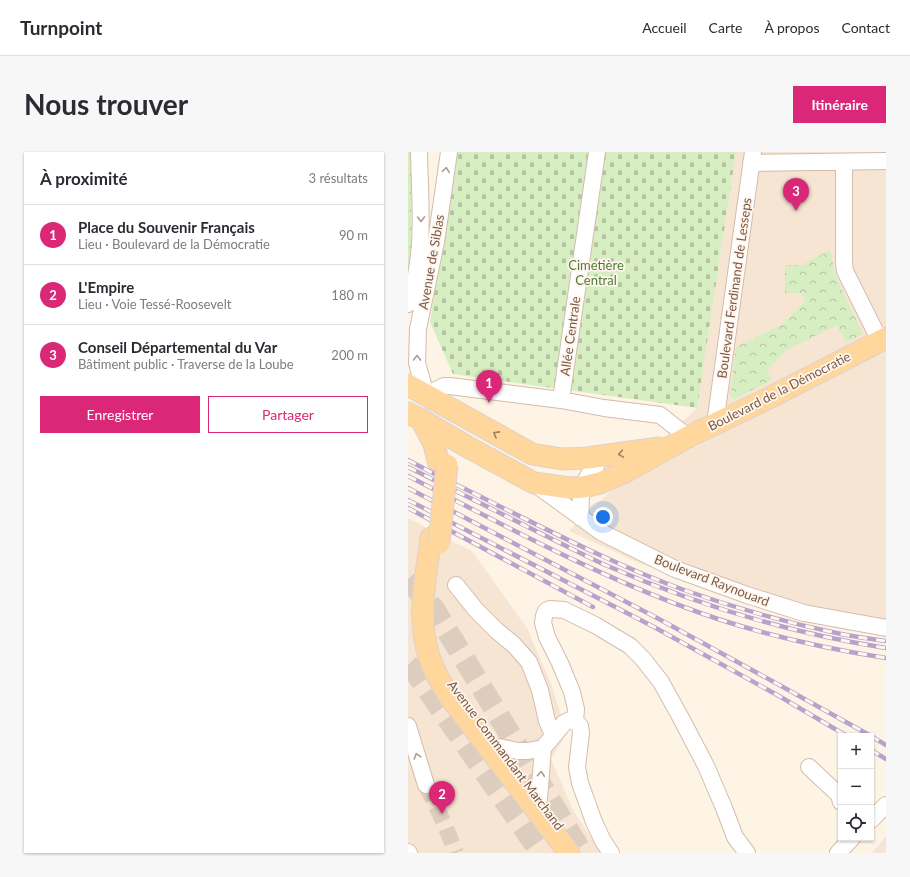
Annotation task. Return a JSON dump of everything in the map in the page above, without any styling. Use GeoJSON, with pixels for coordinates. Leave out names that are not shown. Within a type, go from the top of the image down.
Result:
{"type":"FeatureCollection","features":[{"type":"Feature","properties":{"kind":"main road","name":"Boulevard de la Démocratie"},"geometry":{"type":"LineString","coordinates":[[414,416],[439,429],[450,456],[534,483],[570,488],[583,487],[600,483],[625,472],[681,441],[767,399],[883,339]]}},
{"type":"Feature","properties":{"kind":"main road","name":"Boulevard de la Démocratie"},"geometry":{"type":"LineString","coordinates":[[417,390],[532,454],[562,459],[591,458],[681,441]]}},
{"type":"Feature","properties":{"kind":"main road"},"geometry":{"type":"LineString","coordinates":[[417,390],[439,429]]}},
{"type":"Feature","properties":{"kind":"main road"},"geometry":{"type":"LineString","coordinates":[[414,416],[434,444],[450,456]]}},
{"type":"Feature","properties":{"kind":"main road","name":"Avenue Commandant Marchand"},"geometry":{"type":"LineString","coordinates":[[450,456],[422,602],[422,620],[426,646],[434,670],[450,698],[568,853]]}},
{"type":"Feature","properties":{"kind":"main road","name":"Avenue Commandant Marchand"},"geometry":{"type":"LineString","coordinates":[[435,540],[430,608],[431,627],[439,660],[457,693],[580,853]]}},
{"type":"Feature","properties":{"kind":"street"},"geometry":{"type":"LineString","coordinates":[[408,304],[417,268],[421,240],[419,152]]}},
{"type":"Feature","properties":{"kind":"street","name":"Avenue de Siblas"},"geometry":{"type":"LineString","coordinates":[[417,390],[418,329],[436,242],[449,152]]}},
{"type":"Feature","properties":{"kind":"street","name":"Allée Centrale"},"geometry":{"type":"LineString","coordinates":[[561,400],[597,152]]}},
{"type":"Feature","properties":{"kind":"street"},"geometry":{"type":"LineString","coordinates":[[752,158],[844,162],[886,161]]}},
{"type":"Feature","properties":{"kind":"street","name":"Boulevard Ferdinand de Lesseps"},"geometry":{"type":"LineString","coordinates":[[715,424],[752,158]]}},
{"type":"Feature","properties":{"kind":"street"},"geometry":{"type":"LineString","coordinates":[[844,162],[845,271],[883,339]]}},
{"type":"Feature","properties":{"kind":"street"},"geometry":{"type":"LineString","coordinates":[[420,195],[442,196]]}},
{"type":"Feature","properties":{"kind":"street"},"geometry":{"type":"LineString","coordinates":[[417,390],[450,386],[561,400],[604,408],[660,415],[681,441]]}},
{"type":"Feature","properties":{"kind":"street"},"geometry":{"type":"LineString","coordinates":[[581,518],[580,504],[583,487],[589,475],[596,466],[591,458]]}},
{"type":"Feature","properties":{"kind":"street","name":"Boulevard Raynouard"},"geometry":{"type":"LineString","coordinates":[[534,483],[601,532],[675,569],[747,596],[804,613],[886,628]]}},
{"type":"Feature","properties":{"kind":"street"},"geometry":{"type":"LineString","coordinates":[[456,585],[476,610],[514,645],[528,662],[540,690],[547,721],[553,735]]}},
{"type":"Feature","properties":{"kind":"street"},"geometry":{"type":"LineString","coordinates":[[575,722],[576,709],[572,692],[547,637],[543,623],[546,611],[550,609],[564,610],[595,625],[630,646],[643,659],[660,682],[682,720],[706,766],[735,837],[747,853]]}},
{"type":"Feature","properties":{"kind":"street"},"geometry":{"type":"LineString","coordinates":[[539,800],[543,748],[564,722],[570,720],[575,722],[580,726],[581,733],[577,768],[580,783],[594,822],[603,841],[611,853]]}},
{"type":"Feature","properties":{"kind":"street"},"geometry":{"type":"LineString","coordinates":[[408,726],[426,785]]}},
{"type":"Feature","properties":{"kind":"street"},"geometry":{"type":"LineString","coordinates":[[499,747],[518,751],[543,748]]}},
{"type":"Feature","properties":{"kind":"street"},"geometry":{"type":"LineString","coordinates":[[809,767],[838,794]]}},
{"type":"Feature","properties":{"kind":"street"},"geometry":{"type":"LineString","coordinates":[[874,817],[886,805]]}},
{"type":"Feature","properties":{"kind":"street"},"geometry":{"type":"LineString","coordinates":[[838,853],[849,841]]}},
{"type":"Feature","properties":{"kind":"shaded area"},"geometry":{"type":"Polygon","coordinates":[[[736,152],[886,152],[886,633],[691,583],[639,563],[569,531],[697,408],[736,152]]]}},
{"type":"Feature","properties":{"kind":"shaded area"},"geometry":{"type":"Polygon","coordinates":[[[408,518],[472,551],[527,628],[550,681],[567,733],[551,759],[573,810],[601,853],[408,853],[408,518]]]}},
{"type":"Feature","properties":{"kind":"shaded area"},"geometry":{"type":"Polygon","coordinates":[[[886,836],[886,853],[872,853],[886,836]]]}},
{"type":"Feature","properties":{"kind":"green space"},"geometry":{"type":"Polygon","coordinates":[[[408,152],[411,152],[412,292],[408,304],[408,152]]]}},
{"type":"Feature","properties":{"kind":"green space","name":"Cimetière Central"},"geometry":{"type":"Polygon","coordinates":[[[455,152],[736,152],[697,408],[453,374],[430,322],[455,152]]]}},
{"type":"Feature","properties":{"kind":"green space"},"geometry":{"type":"Polygon","coordinates":[[[830,250],[836,277],[863,334],[846,343],[837,325],[787,350],[767,370],[772,380],[734,399],[730,397],[736,347],[783,324],[806,300],[802,293],[785,293],[785,265],[802,265],[830,250]]]}},
{"type":"Feature","properties":{"kind":"tunnel"},"geometry":{"type":"LineString","coordinates":[[408,579],[434,609],[582,853]]}},
{"type":"Feature","properties":{"kind":"tunnel"},"geometry":{"type":"LineString","coordinates":[[408,665],[416,673],[541,853]]}},
{"type":"Feature","properties":{"kind":"tunnel"},"geometry":{"type":"LineString","coordinates":[[426,785],[456,853]]}},
{"type":"Feature","properties":{"kind":"railway"},"geometry":{"type":"LineString","coordinates":[[408,460],[566,539],[660,581],[762,615],[821,630],[886,641]]}},
{"type":"Feature","properties":{"kind":"railway"},"geometry":{"type":"LineString","coordinates":[[408,467],[603,564],[672,592],[777,625],[849,642],[886,648]]}},
{"type":"Feature","properties":{"kind":"railway"},"geometry":{"type":"LineString","coordinates":[[408,476],[560,554],[678,605],[718,619],[780,637],[843,651],[886,658]]}},
{"type":"Feature","properties":{"kind":"railway"},"geometry":{"type":"LineString","coordinates":[[408,488],[659,619],[866,733]]}},
{"type":"Feature","properties":{"kind":"railway"},"geometry":{"type":"LineString","coordinates":[[408,500],[654,627],[779,696],[842,733]]}},
{"type":"Feature","properties":{"kind":"railway"},"geometry":{"type":"LineString","coordinates":[[408,508],[593,607]]}},
{"type":"Feature","properties":{"kind":"railway"},"geometry":{"type":"LineString","coordinates":[[874,738],[886,745]]}},
{"type":"Feature","properties":{"kind":"railway"},"geometry":{"type":"LineString","coordinates":[[874,752],[886,759]]}},
{"type":"Feature","properties":{"kind":"place","name":"Conseil Départemental du Var"},"geometry":{"type":"Point","coordinates":[796,211]}},
{"type":"Feature","properties":{"kind":"place","name":"Place du Souvenir Français"},"geometry":{"type":"Point","coordinates":[489,403]}},
{"type":"Feature","properties":{"kind":"place","name":"L'Empire"},"geometry":{"type":"Point","coordinates":[442,814]}}]}
